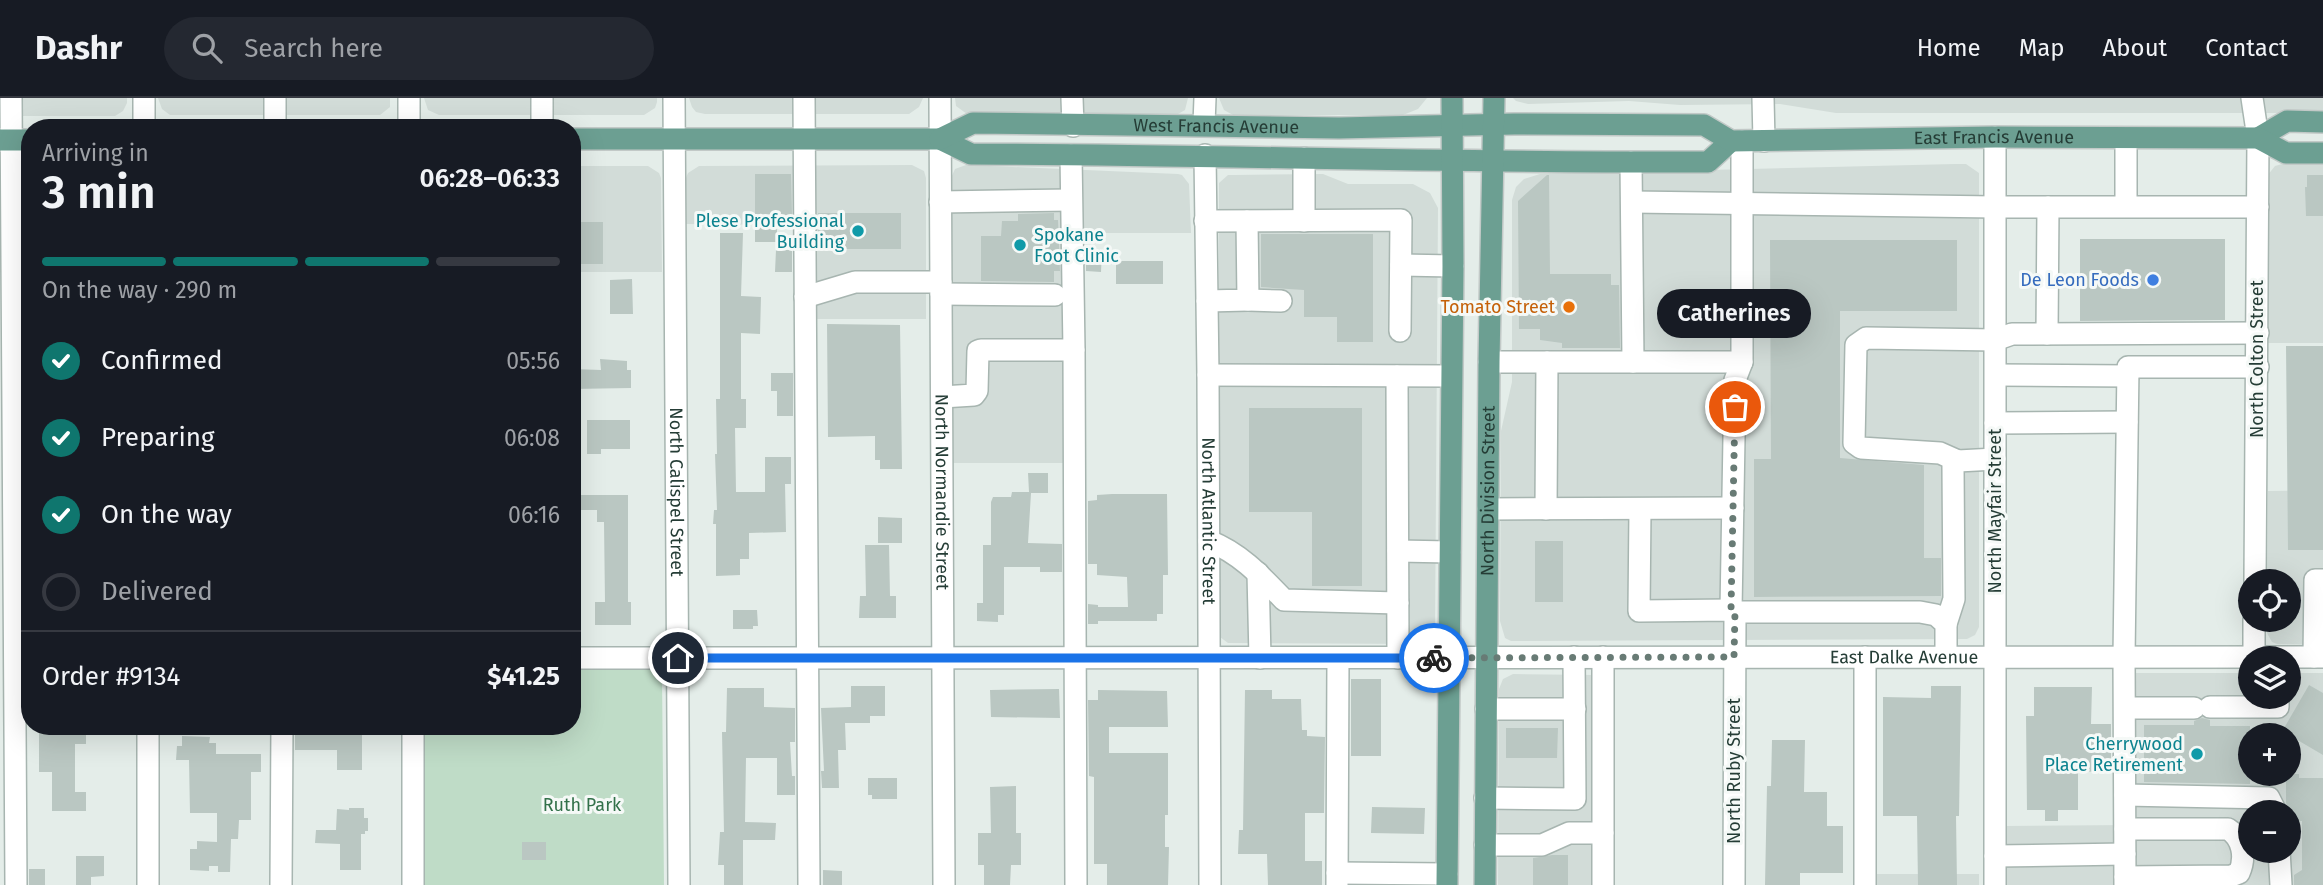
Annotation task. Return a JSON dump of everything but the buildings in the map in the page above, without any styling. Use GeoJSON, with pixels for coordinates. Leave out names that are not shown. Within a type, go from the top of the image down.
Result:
{"type":"FeatureCollection","features":[{"type":"Feature","properties":{"kind":"main road"},"geometry":{"type":"LineString","coordinates":[[1447,879],[1452,98]]}},
{"type":"Feature","properties":{"kind":"main road","name":"North Division Street"},"geometry":{"type":"LineString","coordinates":[[1485,885],[1494,98]]}},
{"type":"Feature","properties":{"kind":"main road","name":"East Francis Avenue"},"geometry":{"type":"LineString","coordinates":[[2258,138],[2287,121],[2323,121]]}},
{"type":"Feature","properties":{"kind":"main road","name":"West Francis Avenue"},"geometry":{"type":"LineString","coordinates":[[581,139],[940,139],[973,123],[1073,126],[1204,124],[1339,128],[1495,124]]}},
{"type":"Feature","properties":{"kind":"main road","name":"East Francis Avenue"},"geometry":{"type":"LineString","coordinates":[[1495,124],[1704,125],[1736,141],[1995,137],[2258,138],[2286,153],[2323,153]]}},
{"type":"Feature","properties":{"kind":"main road","name":"West Francis Avenue"},"geometry":{"type":"LineString","coordinates":[[940,139],[971,155],[1205,155],[1494,161]]}},
{"type":"Feature","properties":{"kind":"main road"},"geometry":{"type":"LineString","coordinates":[[1494,161],[1708,162],[1736,141]]}},
{"type":"Feature","properties":{"kind":"street"},"geometry":{"type":"LineString","coordinates":[[11,98],[14,140],[16,885]]}},
{"type":"Feature","properties":{"kind":"street"},"geometry":{"type":"LineString","coordinates":[[144,98],[144,119]]}},
{"type":"Feature","properties":{"kind":"street"},"geometry":{"type":"LineString","coordinates":[[275,98],[275,119]]}},
{"type":"Feature","properties":{"kind":"street"},"geometry":{"type":"LineString","coordinates":[[409,98],[409,119]]}},
{"type":"Feature","properties":{"kind":"street"},"geometry":{"type":"LineString","coordinates":[[542,98],[542,119]]}},
{"type":"Feature","properties":{"kind":"street","name":"North Calispel Street"},"geometry":{"type":"LineString","coordinates":[[674,98],[679,885]]}},
{"type":"Feature","properties":{"kind":"street"},"geometry":{"type":"LineString","coordinates":[[804,98],[808,885]]}},
{"type":"Feature","properties":{"kind":"street","name":"North Normandie Street"},"geometry":{"type":"LineString","coordinates":[[940,98],[944,885]]}},
{"type":"Feature","properties":{"kind":"street"},"geometry":{"type":"LineString","coordinates":[[1072,98],[1073,126]]}},
{"type":"Feature","properties":{"kind":"street"},"geometry":{"type":"LineString","coordinates":[[1204,124],[1205,98]]}},
{"type":"Feature","properties":{"kind":"street"},"geometry":{"type":"LineString","coordinates":[[1763,98],[1764,141]]}},
{"type":"Feature","properties":{"kind":"street","name":"North Colton Street"},"geometry":{"type":"LineString","coordinates":[[2252,98],[2258,138],[2255,569]]}},
{"type":"Feature","properties":{"kind":"street","name":"North Mayfair Street"},"geometry":{"type":"LineString","coordinates":[[1995,137],[1995,885]]}},
{"type":"Feature","properties":{"kind":"street"},"geometry":{"type":"LineString","coordinates":[[2126,138],[2126,206]]}},
{"type":"Feature","properties":{"kind":"street","name":"North Ruby Street"},"geometry":{"type":"LineString","coordinates":[[1734,885],[1733,508],[1735,380],[1742,362],[1742,203],[1736,141]]}},
{"type":"Feature","properties":{"kind":"street"},"geometry":{"type":"LineString","coordinates":[[1071,155],[1076,885]]}},
{"type":"Feature","properties":{"kind":"street","name":"North Atlantic Street"},"geometry":{"type":"LineString","coordinates":[[1205,155],[1210,885]]}},
{"type":"Feature","properties":{"kind":"street"},"geometry":{"type":"LineString","coordinates":[[1304,158],[1304,220]]}},
{"type":"Feature","properties":{"kind":"street"},"geometry":{"type":"LineString","coordinates":[[1631,162],[1633,362]]}},
{"type":"Feature","properties":{"kind":"street"},"geometry":{"type":"LineString","coordinates":[[940,202],[1071,201]]}},
{"type":"Feature","properties":{"kind":"street"},"geometry":{"type":"LineString","coordinates":[[1632,202],[1995,207],[2258,207]]}},
{"type":"Feature","properties":{"kind":"street"},"geometry":{"type":"LineString","coordinates":[[2047,334],[2048,207]]}},
{"type":"Feature","properties":{"kind":"street"},"geometry":{"type":"LineString","coordinates":[[1205,221],[1401,220],[1400,331]]}},
{"type":"Feature","properties":{"kind":"street"},"geometry":{"type":"LineString","coordinates":[[1247,221],[1248,300]]}},
{"type":"Feature","properties":{"kind":"street"},"geometry":{"type":"LineString","coordinates":[[1401,265],[1453,266]]}},
{"type":"Feature","properties":{"kind":"street"},"geometry":{"type":"LineString","coordinates":[[805,297],[855,282],[1055,295]]}},
{"type":"Feature","properties":{"kind":"street"},"geometry":{"type":"LineString","coordinates":[[1207,301],[1280,301]]}},
{"type":"Feature","properties":{"kind":"street"},"geometry":{"type":"LineString","coordinates":[[1995,458],[1958,461],[1940,453],[1861,448],[1854,443],[1856,345],[1866,338],[1995,340],[2012,334],[2258,333]]}},
{"type":"Feature","properties":{"kind":"street"},"geometry":{"type":"LineString","coordinates":[[942,397],[974,395],[977,391],[978,351],[1074,350]]}},
{"type":"Feature","properties":{"kind":"street"},"geometry":{"type":"LineString","coordinates":[[1489,362],[1742,362]]}},
{"type":"Feature","properties":{"kind":"street"},"geometry":{"type":"LineString","coordinates":[[1546,509],[1547,362]]}},
{"type":"Feature","properties":{"kind":"street"},"geometry":{"type":"LineString","coordinates":[[2125,830],[2228,829],[2241,841],[2242,866],[2239,873],[2231,876],[2125,881],[2124,657],[2128,366],[2258,366]]}},
{"type":"Feature","properties":{"kind":"street"},"geometry":{"type":"LineString","coordinates":[[1208,375],[1451,376]]}},
{"type":"Feature","properties":{"kind":"street"},"geometry":{"type":"LineString","coordinates":[[1996,375],[2128,376]]}},
{"type":"Feature","properties":{"kind":"street"},"geometry":{"type":"LineString","coordinates":[[1397,376],[1398,658]]}},
{"type":"Feature","properties":{"kind":"street"},"geometry":{"type":"LineString","coordinates":[[1995,423],[2127,422]]}},
{"type":"Feature","properties":{"kind":"street"},"geometry":{"type":"LineString","coordinates":[[1946,657],[1946,624],[1954,599],[1953,466],[1958,461]]}},
{"type":"Feature","properties":{"kind":"street"},"geometry":{"type":"LineString","coordinates":[[1488,509],[1733,508]]}},
{"type":"Feature","properties":{"kind":"street"},"geometry":{"type":"LineString","coordinates":[[1640,509],[1639,611],[1920,611],[1936,615],[1946,624]]}},
{"type":"Feature","properties":{"kind":"street"},"geometry":{"type":"LineString","coordinates":[[1209,541],[1228,549],[1258,573],[1284,600],[1398,603]]}},
{"type":"Feature","properties":{"kind":"street"},"geometry":{"type":"LineString","coordinates":[[1398,551],[1450,551]]}},
{"type":"Feature","properties":{"kind":"street"},"geometry":{"type":"LineString","coordinates":[[1258,573],[1260,658]]}},
{"type":"Feature","properties":{"kind":"street"},"geometry":{"type":"LineString","coordinates":[[2318,657],[2315,580],[2323,580]]}},
{"type":"Feature","properties":{"kind":"street"},"geometry":{"type":"LineString","coordinates":[[1485,798],[1575,799],[1574,657]]}},
{"type":"Feature","properties":{"kind":"street"},"geometry":{"type":"LineString","coordinates":[[1603,657],[1603,885]]}},
{"type":"Feature","properties":{"kind":"street"},"geometry":{"type":"LineString","coordinates":[[1865,657],[1865,885]]}},
{"type":"Feature","properties":{"kind":"street","name":"East Dalke Avenue"},"geometry":{"type":"LineString","coordinates":[[581,658],[2238,657]]}},
{"type":"Feature","properties":{"kind":"street"},"geometry":{"type":"LineString","coordinates":[[1338,658],[1337,879],[1447,879]]}},
{"type":"Feature","properties":{"kind":"street"},"geometry":{"type":"LineString","coordinates":[[2124,708],[2238,708]]}},
{"type":"Feature","properties":{"kind":"street"},"geometry":{"type":"LineString","coordinates":[[1486,709],[1576,709]]}},
{"type":"Feature","properties":{"kind":"street"},"geometry":{"type":"LineString","coordinates":[[148,735],[148,885]]}},
{"type":"Feature","properties":{"kind":"street"},"geometry":{"type":"LineString","coordinates":[[281,885],[282,735]]}},
{"type":"Feature","properties":{"kind":"street"},"geometry":{"type":"LineString","coordinates":[[413,735],[413,885]]}},
{"type":"Feature","properties":{"kind":"street"},"geometry":{"type":"LineString","coordinates":[[2125,795],[2270,800]]}},
{"type":"Feature","properties":{"kind":"street"},"geometry":{"type":"LineString","coordinates":[[1485,845],[1542,845],[1569,833],[1603,833]]}},
{"type":"Feature","properties":{"kind":"street"},"geometry":{"type":"LineString","coordinates":[[1995,856],[2125,854]]}},
{"type":"Feature","properties":{"kind":"street"},"geometry":{"type":"LineString","coordinates":[[2280,863],[2281,885]]}},
{"type":"Feature","properties":{"kind":"shaded area"},"geometry":{"type":"Polygon","coordinates":[[[0,98],[127,98],[127,103],[123,111],[115,116],[0,116],[0,98]]]}},
{"type":"Feature","properties":{"kind":"shaded area"},"geometry":{"type":"Polygon","coordinates":[[[158,98],[390,98],[390,107],[380,115],[170,115],[162,109],[158,98]]]}},
{"type":"Feature","properties":{"kind":"shaded area"},"geometry":{"type":"Polygon","coordinates":[[[424,98],[657,98],[657,102],[655,108],[644,115],[439,115],[428,110],[424,98]]]}},
{"type":"Feature","properties":{"kind":"shaded area"},"geometry":{"type":"Polygon","coordinates":[[[689,98],[923,98],[919,107],[909,114],[705,114],[696,112],[689,98]]]}},
{"type":"Feature","properties":{"kind":"shaded area"},"geometry":{"type":"Polygon","coordinates":[[[955,98],[1188,98],[1185,110],[1178,114],[967,114],[956,106],[955,98]]]}},
{"type":"Feature","properties":{"kind":"shaded area"},"geometry":{"type":"Polygon","coordinates":[[[1219,98],[1427,98],[1418,109],[1403,115],[1233,115],[1224,110],[1219,98]]]}},
{"type":"Feature","properties":{"kind":"shaded area"},"geometry":{"type":"Polygon","coordinates":[[[1513,98],[2323,98],[2323,113],[1836,113],[1780,104],[1680,105],[1629,101],[1528,104],[1513,98]]]}},
{"type":"Feature","properties":{"kind":"shaded area"},"geometry":{"type":"Polygon","coordinates":[[[1966,164],[1979,173],[1979,627],[1975,635],[1967,639],[1511,641],[1505,638],[1500,621],[1501,431],[1512,382],[1512,200],[1516,187],[1524,179],[1540,174],[1966,164]]]}},
{"type":"Feature","properties":{"kind":"shaded area"},"geometry":{"type":"Polygon","coordinates":[[[2323,164],[2323,343],[2268,343],[2267,176],[2275,166],[2323,164]]]}},
{"type":"Feature","properties":{"kind":"shaded area"},"geometry":{"type":"Polygon","coordinates":[[[912,165],[924,171],[926,178],[926,319],[807,319],[807,225],[686,224],[685,180],[688,173],[699,166],[912,165]]]}},
{"type":"Feature","properties":{"kind":"shaded area"},"geometry":{"type":"Polygon","coordinates":[[[966,165],[1178,174],[1189,184],[1191,233],[1077,233],[1077,463],[950,463],[951,178],[955,169],[966,165]]]}},
{"type":"Feature","properties":{"kind":"shaded area"},"geometry":{"type":"Polygon","coordinates":[[[581,166],[648,166],[659,173],[662,272],[581,272],[581,166]]]}},
{"type":"Feature","properties":{"kind":"shaded area"},"geometry":{"type":"Polygon","coordinates":[[[0,167],[21,167],[21,272],[0,272],[0,167]]]}},
{"type":"Feature","properties":{"kind":"shaded area"},"geometry":{"type":"Polygon","coordinates":[[[1323,174],[1348,184],[1413,184],[1430,193],[1438,208],[1435,632],[1433,638],[1422,644],[1228,643],[1220,637],[1218,631],[1219,183],[1228,175],[1323,174]]]}},
{"type":"Feature","properties":{"kind":"shaded area"},"geometry":{"type":"Polygon","coordinates":[[[2323,490],[2323,645],[2277,644],[2272,642],[2267,633],[2301,632],[2301,569],[2267,569],[2268,491],[2323,490]]]}},
{"type":"Feature","properties":{"kind":"shaded area"},"geometry":{"type":"Polygon","coordinates":[[[2133,673],[2238,673],[2238,709],[2301,709],[2301,673],[2323,673],[2323,885],[2006,885],[2006,826],[2130,825],[2133,673]]]}},
{"type":"Feature","properties":{"kind":"shaded area"},"geometry":{"type":"Polygon","coordinates":[[[1513,674],[1594,675],[1595,885],[1498,885],[1499,689],[1503,679],[1513,674]]]}},
{"type":"Feature","properties":{"kind":"shaded area"},"geometry":{"type":"Polygon","coordinates":[[[1867,874],[1979,874],[1979,885],[1867,885],[1867,874]]]}},
{"type":"Feature","properties":{"kind":"green space","name":"Ruth Park"},"geometry":{"type":"Polygon","coordinates":[[[581,667],[655,667],[660,670],[664,885],[422,885],[421,735],[581,735],[581,667]]]}},
{"type":"Feature","properties":{"kind":"way so far"},"geometry":{"type":"LineString","coordinates":[[1434,658],[1734,657],[1735,612],[1731,610],[1735,407]]}},
{"type":"Feature","properties":{"kind":"place","name":"Plese Professional Building"},"geometry":{"type":"Point","coordinates":[858,231]}},
{"type":"Feature","properties":{"kind":"place","name":"Spokane Foot Clinic"},"geometry":{"type":"Point","coordinates":[1020,245]}},
{"type":"Feature","properties":{"kind":"place","name":"De Leon Foods"},"geometry":{"type":"Point","coordinates":[2153,280]}},
{"type":"Feature","properties":{"kind":"place","name":"Tomato Street"},"geometry":{"type":"Point","coordinates":[1569,307]}},
{"type":"Feature","properties":{"kind":"place","name":"Catherines"},"geometry":{"type":"Point","coordinates":[1735,407]}},
{"type":"Feature","properties":{"kind":"place","name":"Cherrywood Place Retirement"},"geometry":{"type":"Point","coordinates":[2197,754]}},
{"type":"Feature","properties":{"kind":"route"},"geometry":{"type":"LineString","coordinates":[[678,658],[1434,658]]}}]}
